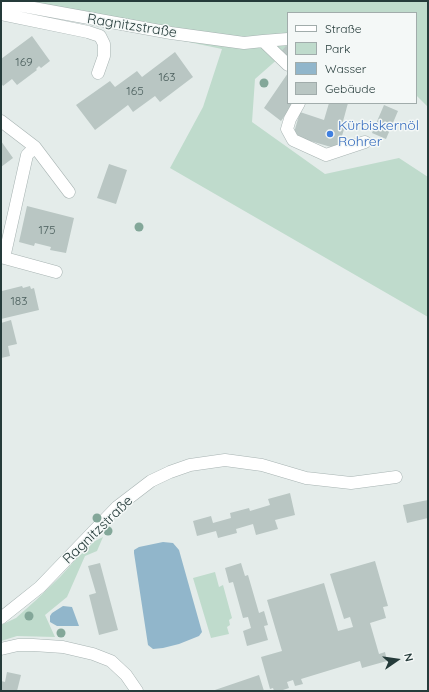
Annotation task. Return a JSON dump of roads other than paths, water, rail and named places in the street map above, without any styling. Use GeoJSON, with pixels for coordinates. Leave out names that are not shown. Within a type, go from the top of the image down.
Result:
{"type":"FeatureCollection","features":[{"type":"Feature","properties":{"kind":"street","name":"Ragnitzstraße"},"geometry":{"type":"LineString","coordinates":[[1,2],[178,34],[244,43],[287,39]]}},
{"type":"Feature","properties":{"kind":"street","name":"Ragnitzstraße"},"geometry":{"type":"LineString","coordinates":[[1,14],[88,32],[100,36],[104,44],[104,56],[98,73]]}},
{"type":"Feature","properties":{"kind":"street"},"geometry":{"type":"LineString","coordinates":[[263,41],[287,65]]}},
{"type":"Feature","properties":{"kind":"street"},"geometry":{"type":"LineString","coordinates":[[298,104],[290,119],[287,129],[293,140],[326,155],[365,142]]}},
{"type":"Feature","properties":{"kind":"street"},"geometry":{"type":"LineString","coordinates":[[1,121],[35,147],[69,192]]}},
{"type":"Feature","properties":{"kind":"street"},"geometry":{"type":"LineString","coordinates":[[35,147],[27,156],[3,258],[56,272]]}},
{"type":"Feature","properties":{"kind":"street","name":"Ragnitzstraße"},"geometry":{"type":"LineString","coordinates":[[1,618],[40,587],[117,507],[151,481],[170,472],[190,465],[226,460],[262,465],[306,478],[351,483],[396,477]]}},
{"type":"Feature","properties":{"kind":"street"},"geometry":{"type":"LineString","coordinates":[[1,649],[18,645],[63,647],[93,654],[111,661],[126,675],[137,691]]}},
{"type":"Feature","properties":{"kind":"water"},"geometry":{"type":"Polygon","coordinates":[[[163,542],[173,543],[179,550],[202,632],[199,636],[179,644],[153,649],[148,645],[134,550],[139,547],[163,542]]]}},
{"type":"Feature","properties":{"kind":"water"},"geometry":{"type":"Polygon","coordinates":[[[63,606],[72,607],[79,626],[57,626],[50,622],[50,616],[52,613],[63,606]]]}},
{"type":"Feature","properties":{"kind":"place","name":"Kürbiskernöl Rohrer"},"geometry":{"type":"Point","coordinates":[330,134]}}]}
